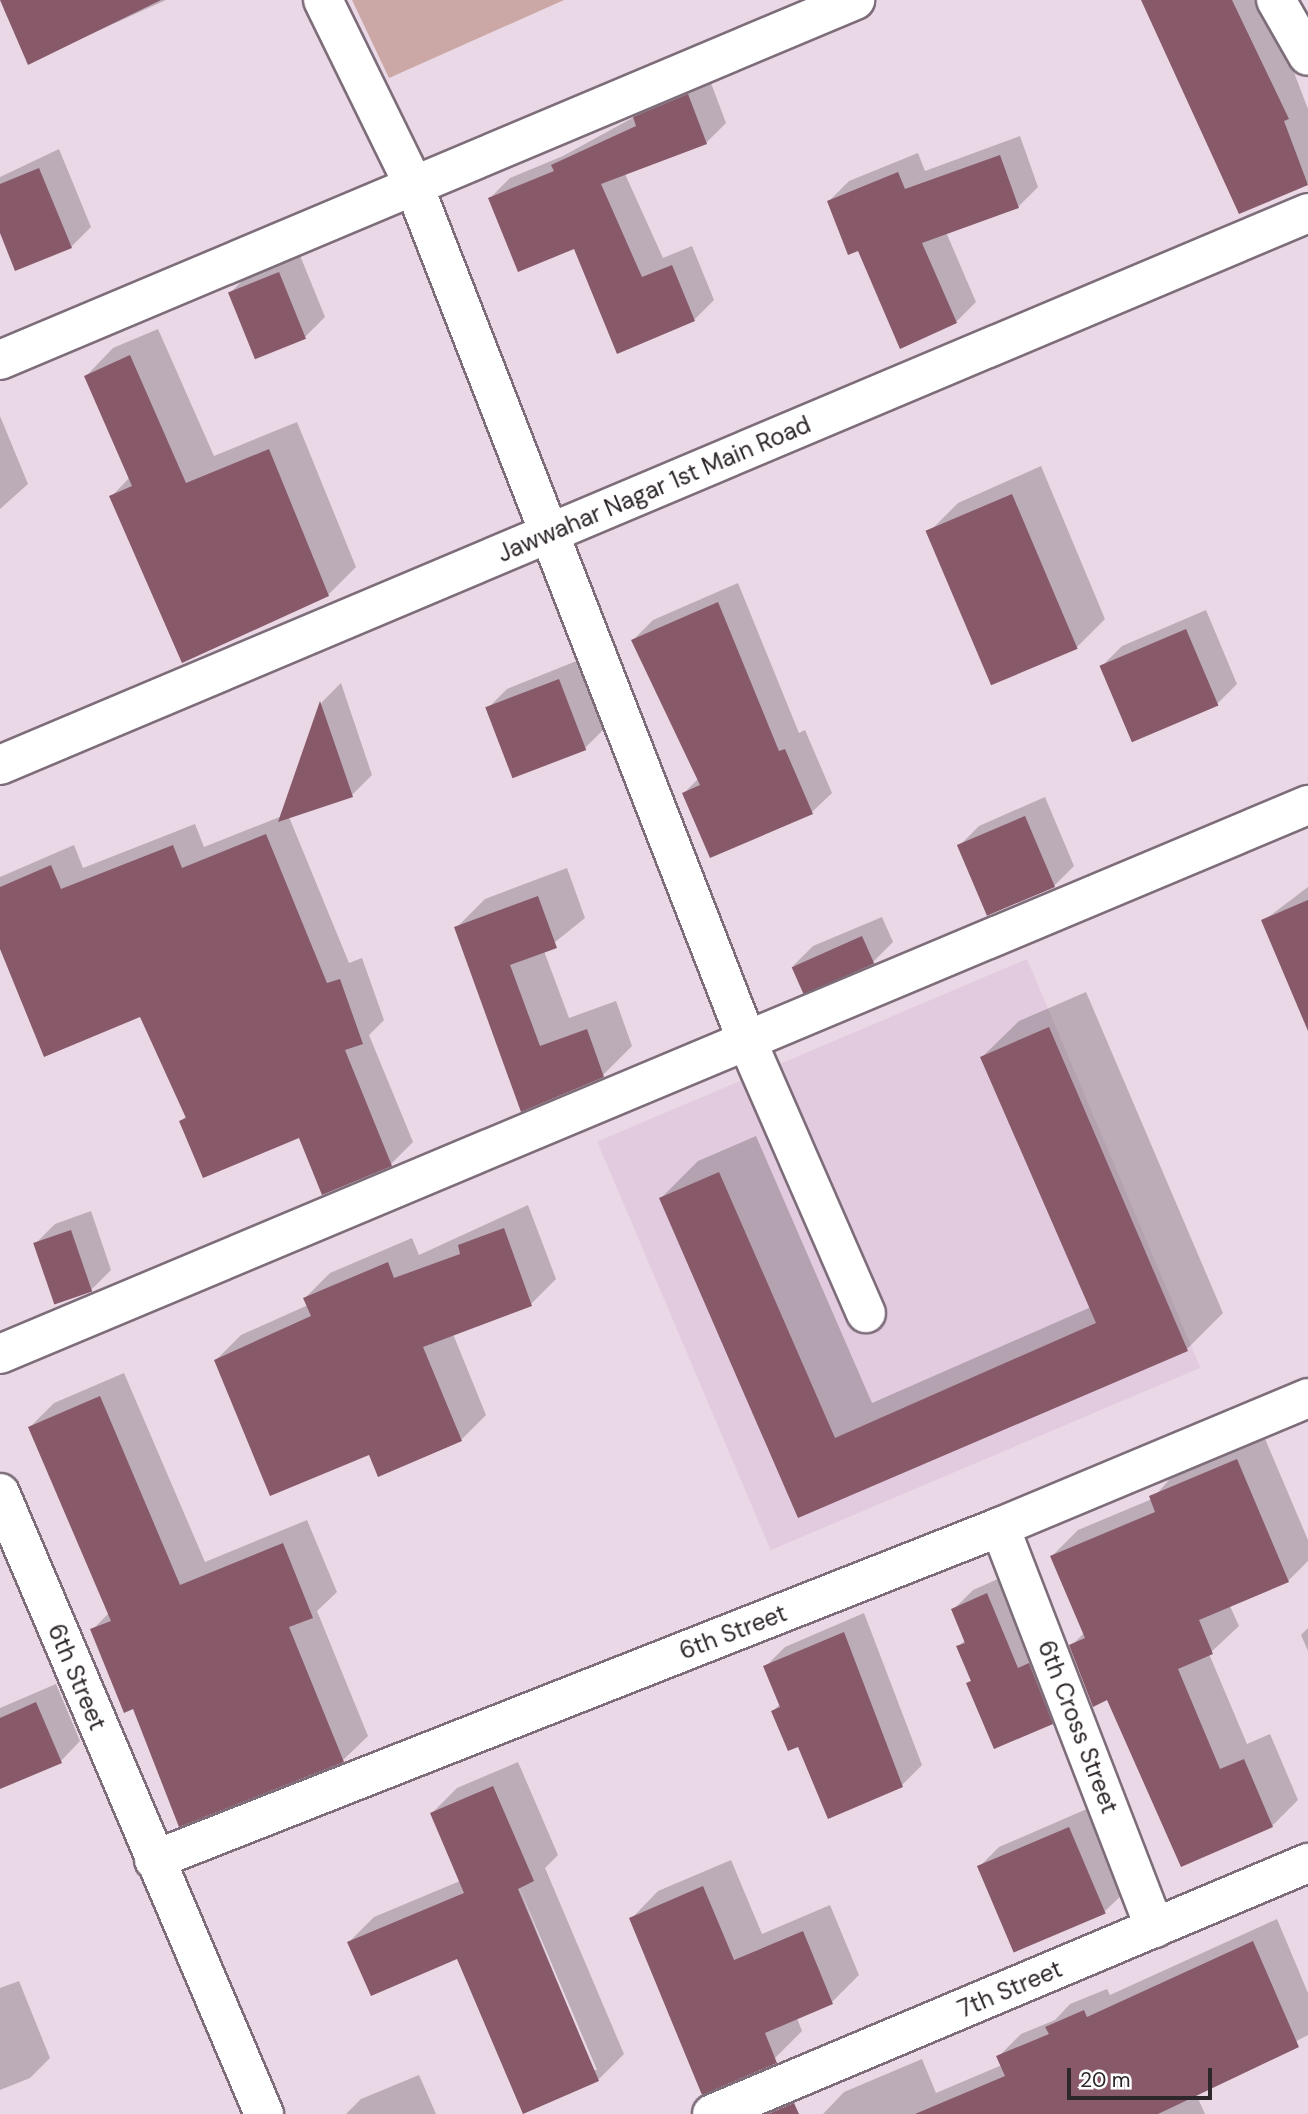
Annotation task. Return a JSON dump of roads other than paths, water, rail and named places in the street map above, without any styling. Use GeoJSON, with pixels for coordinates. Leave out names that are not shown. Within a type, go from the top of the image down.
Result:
{"type":"FeatureCollection","features":[{"type":"Feature","properties":{"kind":"street"},"geometry":{"type":"LineString","coordinates":[[323,0],[414,186],[747,1041],[866,1313]]}},
{"type":"Feature","properties":{"kind":"street"},"geometry":{"type":"LineString","coordinates":[[0,360],[855,0]]}},
{"type":"Feature","properties":{"kind":"street"},"geometry":{"type":"LineString","coordinates":[[1276,0],[1308,56]]}},
{"type":"Feature","properties":{"kind":"street","name":"Jawwahar Nagar 1st Main Road"},"geometry":{"type":"LineString","coordinates":[[0,765],[1308,213]]}},
{"type":"Feature","properties":{"kind":"street"},"geometry":{"type":"LineString","coordinates":[[0,1354],[1308,805]]}},
{"type":"Feature","properties":{"kind":"street","name":"6th Street"},"geometry":{"type":"LineString","coordinates":[[155,1860],[1000,1527],[1308,1398]]}},
{"type":"Feature","properties":{"kind":"street","name":"6th Street"},"geometry":{"type":"LineString","coordinates":[[0,1493],[264,2114]]}},
{"type":"Feature","properties":{"kind":"street","name":"6th Cross Street"},"geometry":{"type":"LineString","coordinates":[[1000,1527],[1155,1928]]}},
{"type":"Feature","properties":{"kind":"street","name":"7th Street"},"geometry":{"type":"LineString","coordinates":[[712,2114],[1308,1863]]}}]}
